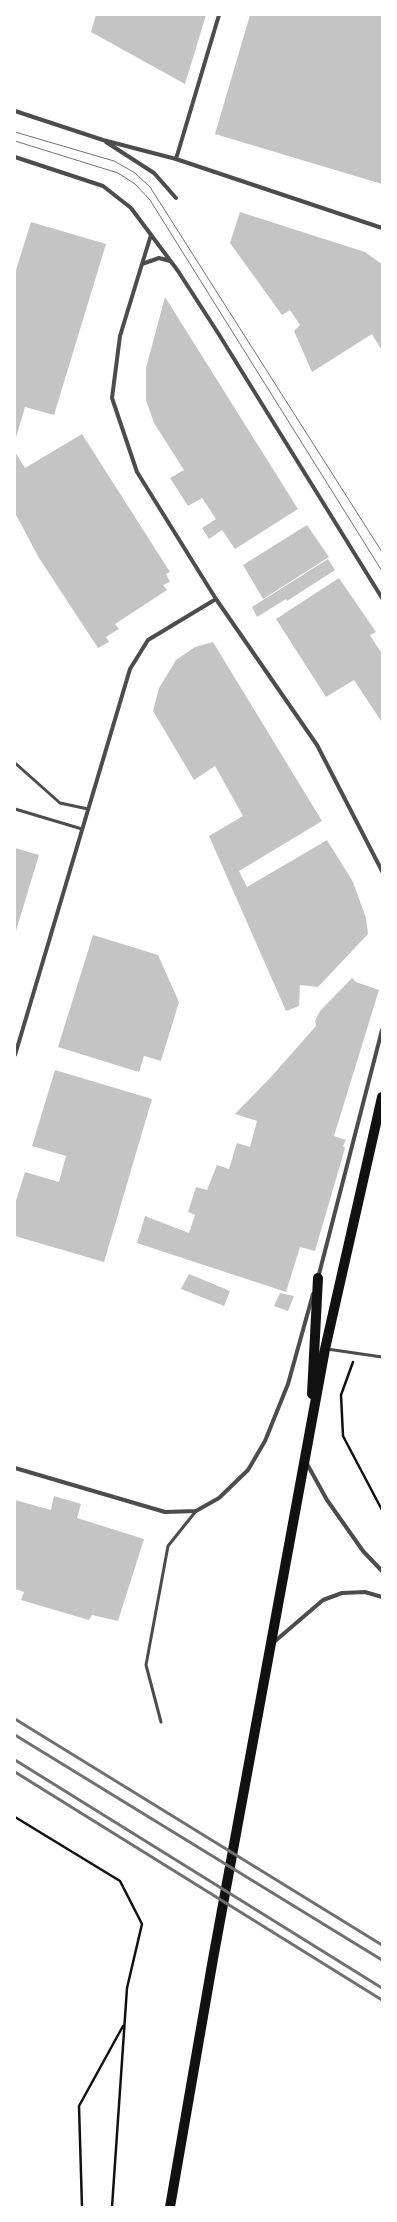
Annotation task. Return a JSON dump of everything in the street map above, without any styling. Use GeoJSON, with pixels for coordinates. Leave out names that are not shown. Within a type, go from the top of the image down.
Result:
{"type":"FeatureCollection","features":[{"type":"Feature","properties":{"kind":"main road"},"geometry":{"type":"LineString","coordinates":[[170,2207],[212,1959],[326,1349],[382,1097]]}},
{"type":"Feature","properties":{"kind":"main road"},"geometry":{"type":"LineString","coordinates":[[310,1438],[318,1278]]}},
{"type":"Feature","properties":{"kind":"street"},"geometry":{"type":"LineString","coordinates":[[176,159],[219,15]]}},
{"type":"Feature","properties":{"kind":"street"},"geometry":{"type":"LineString","coordinates":[[15,111],[103,140],[176,159],[382,228]]}},
{"type":"Feature","properties":{"kind":"street"},"geometry":{"type":"LineString","coordinates":[[103,140],[154,173],[176,198]]}},
{"type":"Feature","properties":{"kind":"street"},"geometry":{"type":"LineString","coordinates":[[15,157],[103,186],[131,208],[171,261],[218,333],[382,598]]}},
{"type":"Feature","properties":{"kind":"street"},"geometry":{"type":"LineString","coordinates":[[151,235],[120,336],[112,398],[137,472],[216,599],[317,744],[382,871]]}},
{"type":"Feature","properties":{"kind":"street"},"geometry":{"type":"LineString","coordinates":[[142,264],[159,258],[171,261]]}},
{"type":"Feature","properties":{"kind":"street"},"geometry":{"type":"LineString","coordinates":[[15,1055],[130,669],[148,640],[216,599]]}},
{"type":"Feature","properties":{"kind":"street"},"geometry":{"type":"LineString","coordinates":[[15,1468],[165,1512],[196,1511],[219,1498],[248,1470],[265,1441],[288,1384],[318,1278],[382,1030]]}},
{"type":"Feature","properties":{"kind":"street"},"geometry":{"type":"LineString","coordinates":[[306,1462],[327,1500],[363,1551],[382,1571]]}},
{"type":"Feature","properties":{"kind":"street"},"geometry":{"type":"LineString","coordinates":[[272,1644],[323,1600],[342,1593],[365,1592],[382,1597]]}},
{"type":"Feature","properties":{"kind":"lane"},"geometry":{"type":"LineString","coordinates":[[15,763],[60,803],[88,809]]}},
{"type":"Feature","properties":{"kind":"lane"},"geometry":{"type":"LineString","coordinates":[[15,809],[82,829]]}},
{"type":"Feature","properties":{"kind":"lane"},"geometry":{"type":"LineString","coordinates":[[326,1349],[382,1357]]}},
{"type":"Feature","properties":{"kind":"lane"},"geometry":{"type":"LineString","coordinates":[[161,1722],[146,1665],[168,1546],[196,1511]]}},
{"type":"Feature","properties":{"kind":"path"},"geometry":{"type":"LineString","coordinates":[[356,1354],[341,1395],[343,1436],[382,1510]]}},
{"type":"Feature","properties":{"kind":"path"},"geometry":{"type":"LineString","coordinates":[[15,1817],[120,1881],[142,1924],[127,1988],[112,2207]]}},
{"type":"Feature","properties":{"kind":"path"},"geometry":{"type":"LineString","coordinates":[[82,2207],[79,2106],[124,2024]]}},
{"type":"Feature","properties":{"kind":"building"},"geometry":{"type":"Polygon","coordinates":[[[96,15],[206,15],[185,84],[91,32],[96,15]]]}},
{"type":"Feature","properties":{"kind":"building"},"geometry":{"type":"Polygon","coordinates":[[[250,15],[382,15],[382,184],[215,134],[250,15]]]}},
{"type":"Feature","properties":{"kind":"building"},"geometry":{"type":"Polygon","coordinates":[[[240,212],[365,252],[382,264],[382,351],[372,334],[312,372],[294,331],[300,325],[290,310],[282,315],[230,243],[240,212]]]}},
{"type":"Feature","properties":{"kind":"building"},"geometry":{"type":"Polygon","coordinates":[[[31,222],[106,244],[54,415],[25,407],[15,441],[15,273],[31,222]]]}},
{"type":"Feature","properties":{"kind":"building"},"geometry":{"type":"Polygon","coordinates":[[[165,297],[298,509],[235,549],[222,530],[209,539],[202,528],[216,519],[202,498],[188,506],[170,478],[184,470],[154,423],[146,400],[146,368],[165,297]]]}},
{"type":"Feature","properties":{"kind":"building"},"geometry":{"type":"Polygon","coordinates":[[[82,434],[170,572],[166,574],[170,582],[163,585],[167,590],[115,624],[119,629],[106,637],[109,642],[98,648],[39,558],[15,513],[15,452],[25,468],[82,434]]]}},
{"type":"Feature","properties":{"kind":"building"},"geometry":{"type":"Polygon","coordinates":[[[307,525],[329,557],[263,599],[243,565],[307,525]]]}},
{"type":"Feature","properties":{"kind":"building"},"geometry":{"type":"Polygon","coordinates":[[[328,559],[335,570],[287,601],[286,599],[257,617],[252,607],[328,559]]]}},
{"type":"Feature","properties":{"kind":"building"},"geometry":{"type":"Polygon","coordinates":[[[339,578],[376,632],[370,635],[382,654],[381,721],[354,680],[326,697],[276,619],[339,578]]]}},
{"type":"Feature","properties":{"kind":"building"},"geometry":{"type":"Polygon","coordinates":[[[213,642],[322,821],[239,871],[247,887],[327,840],[353,882],[366,918],[368,934],[318,987],[300,985],[299,1006],[286,1011],[209,836],[243,816],[215,766],[194,780],[153,711],[159,688],[176,660],[195,647],[213,642]]]}},
{"type":"Feature","properties":{"kind":"building"},"geometry":{"type":"Polygon","coordinates":[[[15,848],[39,855],[15,934],[15,848]]]}},
{"type":"Feature","properties":{"kind":"building"},"geometry":{"type":"Polygon","coordinates":[[[93,935],[158,955],[179,1002],[161,1061],[144,1056],[139,1072],[58,1047],[93,935]]]}},
{"type":"Feature","properties":{"kind":"building"},"geometry":{"type":"Polygon","coordinates":[[[352,978],[356,982],[379,990],[334,1136],[346,1140],[343,1146],[345,1148],[315,1251],[300,1247],[286,1292],[137,1243],[145,1216],[189,1233],[195,1215],[188,1212],[196,1187],[207,1190],[217,1165],[229,1169],[237,1143],[250,1147],[257,1121],[235,1114],[270,1078],[316,1026],[315,1021],[320,1011],[352,978]]]}},
{"type":"Feature","properties":{"kind":"building"},"geometry":{"type":"Polygon","coordinates":[[[55,1070],[152,1099],[104,1262],[15,1236],[15,1204],[25,1172],[59,1182],[66,1156],[32,1146],[55,1070]]]}},
{"type":"Feature","properties":{"kind":"building"},"geometry":{"type":"Polygon","coordinates":[[[189,1274],[230,1291],[224,1306],[181,1289],[189,1274]]]}},
{"type":"Feature","properties":{"kind":"building"},"geometry":{"type":"Polygon","coordinates":[[[280,1293],[294,1296],[288,1311],[274,1306],[280,1293]]]}},
{"type":"Feature","properties":{"kind":"building"},"geometry":{"type":"Polygon","coordinates":[[[54,1496],[81,1504],[77,1518],[144,1539],[118,1621],[92,1615],[89,1620],[21,1600],[24,1592],[15,1589],[15,1500],[51,1510],[54,1496]]]}},
{"type":"Feature","properties":{"kind":"tram line"},"geometry":{"type":"LineString","coordinates":[[15,132],[114,161],[135,173],[150,187],[382,552]]}},
{"type":"Feature","properties":{"kind":"tram line"},"geometry":{"type":"LineString","coordinates":[[15,141],[118,173],[135,184],[150,200],[382,571]]}},
{"type":"Feature","properties":{"kind":"railway"},"geometry":{"type":"LineString","coordinates":[[15,1719],[382,1945]]}},
{"type":"Feature","properties":{"kind":"railway"},"geometry":{"type":"LineString","coordinates":[[15,1735],[382,1960]]}},
{"type":"Feature","properties":{"kind":"railway"},"geometry":{"type":"LineString","coordinates":[[15,1760],[382,1988]]}},
{"type":"Feature","properties":{"kind":"railway"},"geometry":{"type":"LineString","coordinates":[[15,1772],[382,2000]]}}]}
